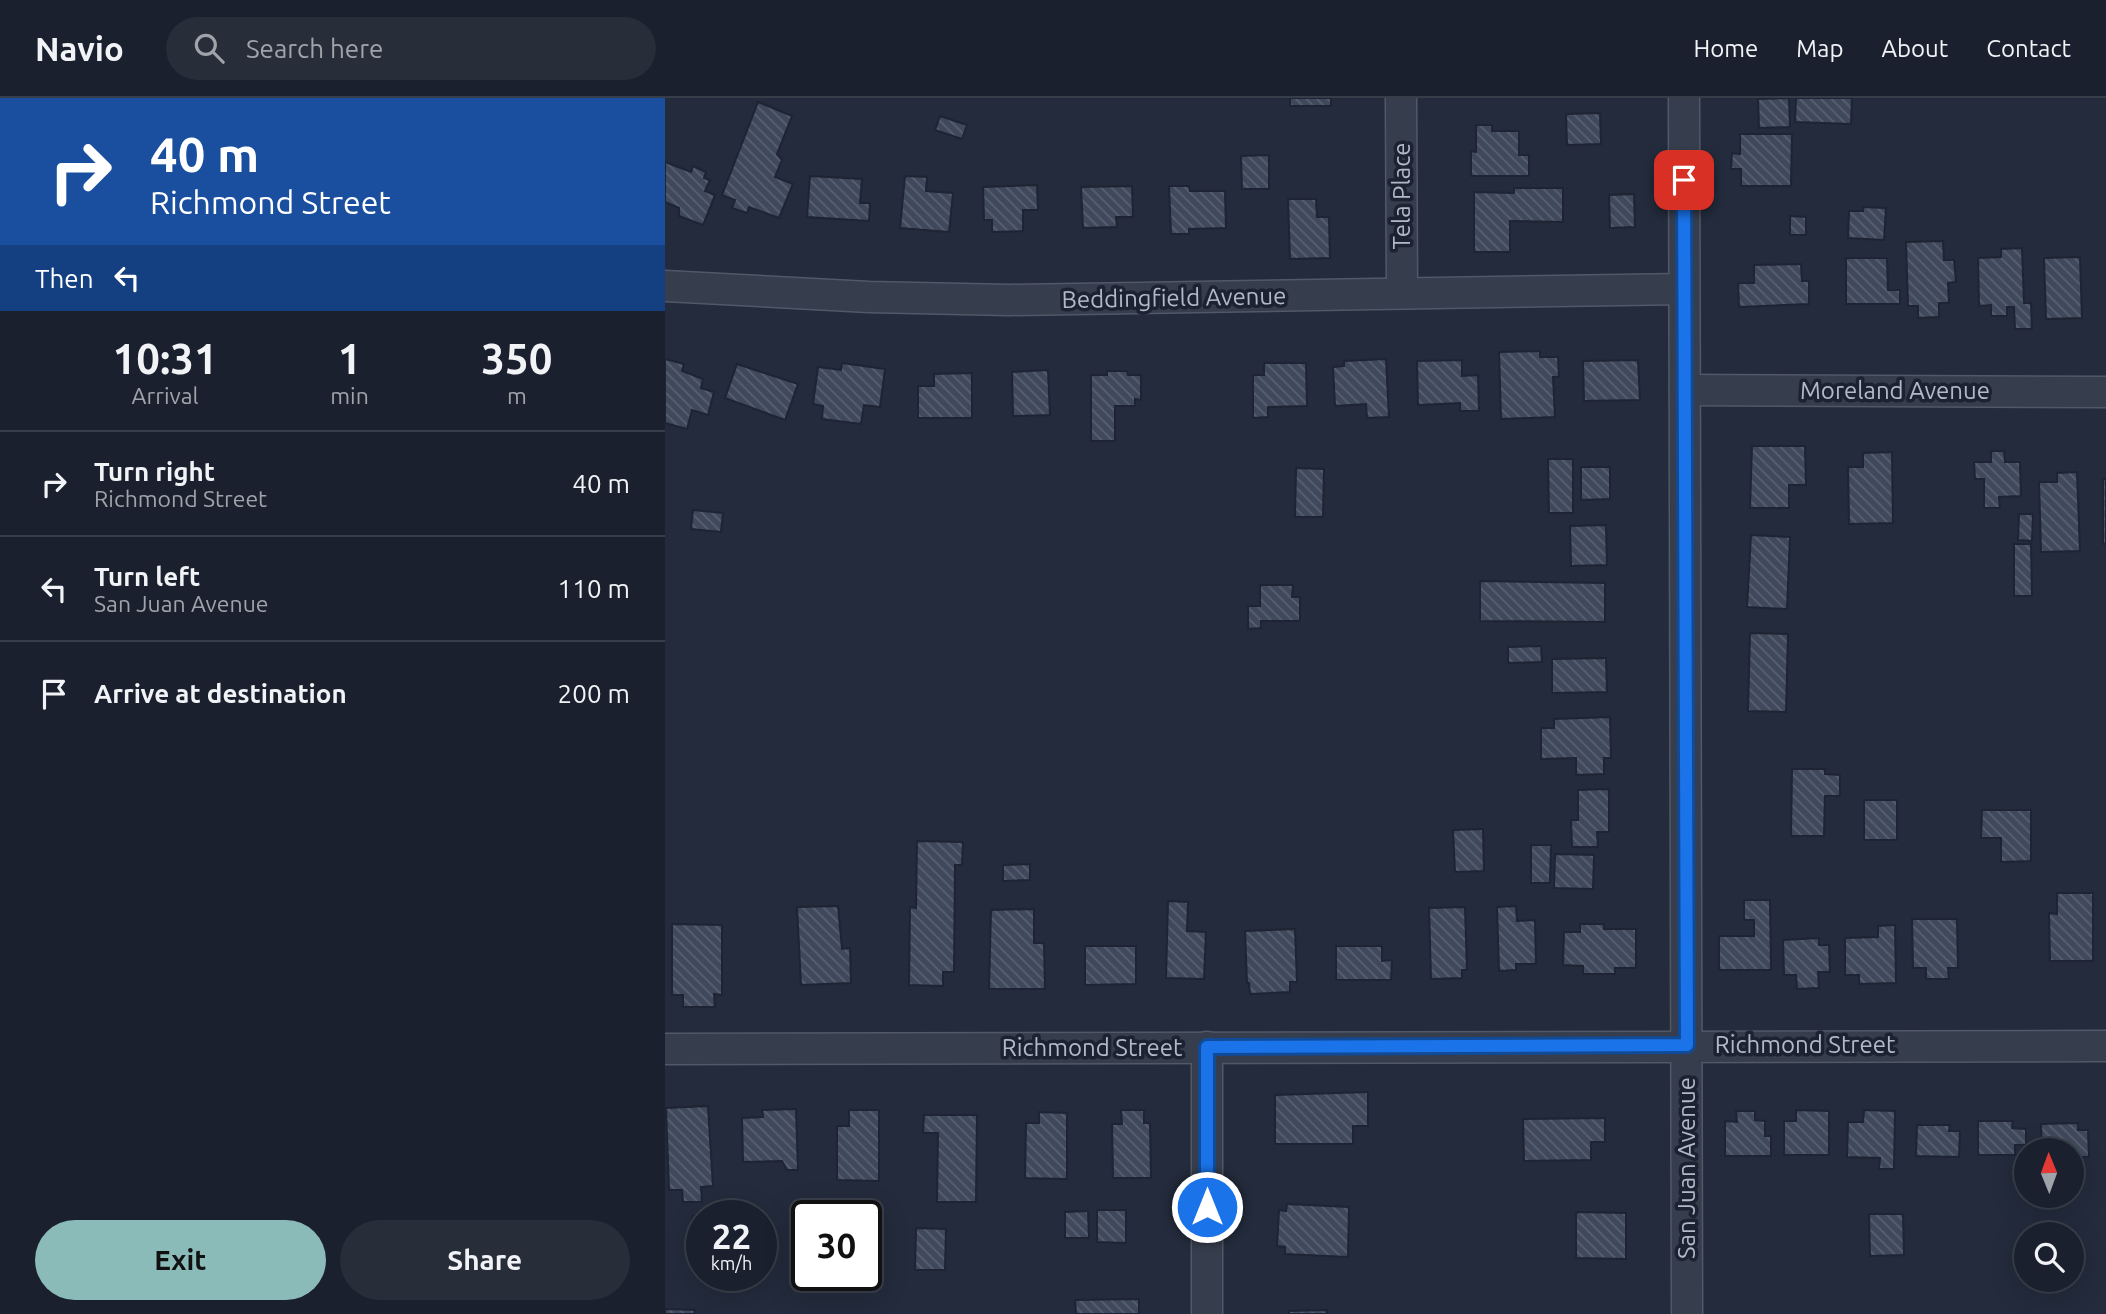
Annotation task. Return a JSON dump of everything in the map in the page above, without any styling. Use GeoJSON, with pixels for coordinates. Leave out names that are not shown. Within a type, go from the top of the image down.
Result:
{"type":"FeatureCollection","features":[{"type":"Feature","properties":{"kind":"street","name":"Tela Place"},"geometry":{"type":"LineString","coordinates":[[1401,98],[1402,293]]}},
{"type":"Feature","properties":{"kind":"street","name":"San Juan Avenue"},"geometry":{"type":"LineString","coordinates":[[1684,98],[1687,1314]]}},
{"type":"Feature","properties":{"kind":"street","name":"Beddingfield Avenue"},"geometry":{"type":"LineString","coordinates":[[665,286],[869,297],[1009,300],[1683,289]]}},
{"type":"Feature","properties":{"kind":"street","name":"Moreland Avenue"},"geometry":{"type":"LineString","coordinates":[[1685,390],[2106,392]]}},
{"type":"Feature","properties":{"kind":"street","name":"Richmond Street"},"geometry":{"type":"LineString","coordinates":[[665,1049],[2106,1046]]}},
{"type":"Feature","properties":{"kind":"street"},"geometry":{"type":"LineString","coordinates":[[1207,1047],[1207,1314]]}},
{"type":"Feature","properties":{"kind":"building"},"geometry":{"type":"Polygon","coordinates":[[[1290,98],[1331,98],[1331,106],[1290,106],[1290,98]]]}},
{"type":"Feature","properties":{"kind":"building"},"geometry":{"type":"Polygon","coordinates":[[[1789,98],[1790,127],[1759,128],[1758,99],[1789,98]]]}},
{"type":"Feature","properties":{"kind":"building"},"geometry":{"type":"Polygon","coordinates":[[[1796,98],[1852,98],[1851,124],[1795,122],[1796,98]]]}},
{"type":"Feature","properties":{"kind":"building"},"geometry":{"type":"Polygon","coordinates":[[[758,102],[792,116],[777,154],[782,160],[775,177],[793,184],[779,218],[749,207],[747,213],[732,208],[735,200],[722,195],[758,102]]]}},
{"type":"Feature","properties":{"kind":"building"},"geometry":{"type":"Polygon","coordinates":[[[1600,113],[1601,144],[1567,145],[1566,114],[1600,113]]]}},
{"type":"Feature","properties":{"kind":"building"},"geometry":{"type":"Polygon","coordinates":[[[940,116],[967,125],[962,139],[935,130],[940,116]]]}},
{"type":"Feature","properties":{"kind":"building"},"geometry":{"type":"Polygon","coordinates":[[[1476,125],[1492,125],[1492,131],[1519,131],[1519,155],[1529,155],[1529,176],[1471,176],[1471,151],[1476,152],[1476,125]]]}},
{"type":"Feature","properties":{"kind":"building"},"geometry":{"type":"Polygon","coordinates":[[[1740,134],[1792,134],[1791,186],[1741,186],[1741,169],[1731,169],[1732,153],[1740,154],[1740,134]]]}},
{"type":"Feature","properties":{"kind":"building"},"geometry":{"type":"Polygon","coordinates":[[[1269,155],[1269,189],[1242,189],[1241,156],[1269,155]]]}},
{"type":"Feature","properties":{"kind":"building"},"geometry":{"type":"Polygon","coordinates":[[[665,162],[691,172],[693,166],[706,172],[704,178],[710,180],[705,191],[715,195],[703,225],[679,216],[679,208],[665,202],[665,162]]]}},
{"type":"Feature","properties":{"kind":"building"},"geometry":{"type":"Polygon","coordinates":[[[810,176],[862,179],[860,203],[870,203],[869,221],[807,217],[810,176]]]}},
{"type":"Feature","properties":{"kind":"building"},"geometry":{"type":"Polygon","coordinates":[[[905,176],[927,177],[926,191],[953,193],[949,232],[900,228],[905,176]]]}},
{"type":"Feature","properties":{"kind":"building"},"geometry":{"type":"Polygon","coordinates":[[[1037,185],[1038,210],[1023,210],[1023,231],[992,232],[992,220],[984,220],[983,187],[1037,185]]]}},
{"type":"Feature","properties":{"kind":"building"},"geometry":{"type":"Polygon","coordinates":[[[1132,186],[1133,217],[1116,217],[1117,227],[1083,228],[1081,187],[1132,186]]]}},
{"type":"Feature","properties":{"kind":"building"},"geometry":{"type":"Polygon","coordinates":[[[1169,186],[1189,186],[1190,191],[1225,191],[1226,228],[1189,229],[1189,234],[1171,234],[1169,186]]]}},
{"type":"Feature","properties":{"kind":"building"},"geometry":{"type":"Polygon","coordinates":[[[1514,188],[1563,188],[1563,222],[1510,221],[1510,252],[1474,252],[1474,192],[1514,193],[1514,188]]]}},
{"type":"Feature","properties":{"kind":"building"},"geometry":{"type":"Polygon","coordinates":[[[1634,194],[1635,227],[1610,228],[1609,195],[1634,194]]]}},
{"type":"Feature","properties":{"kind":"building"},"geometry":{"type":"Polygon","coordinates":[[[1288,199],[1316,199],[1317,217],[1329,217],[1330,258],[1290,259],[1288,199]]]}},
{"type":"Feature","properties":{"kind":"building"},"geometry":{"type":"Polygon","coordinates":[[[1863,207],[1886,208],[1884,240],[1848,238],[1849,211],[1863,211],[1863,207]]]}},
{"type":"Feature","properties":{"kind":"building"},"geometry":{"type":"Polygon","coordinates":[[[1790,216],[1806,217],[1806,235],[1790,235],[1790,216]]]}},
{"type":"Feature","properties":{"kind":"building"},"geometry":{"type":"Polygon","coordinates":[[[1943,241],[1944,260],[1954,260],[1956,282],[1948,283],[1949,303],[1939,303],[1939,317],[1918,318],[1918,306],[1908,306],[1906,242],[1943,241]]]}},
{"type":"Feature","properties":{"kind":"building"},"geometry":{"type":"Polygon","coordinates":[[[2022,248],[2024,303],[2031,303],[2032,329],[2015,329],[2014,307],[2007,307],[2007,316],[1991,316],[1991,305],[1979,306],[1978,258],[2001,257],[2001,249],[2022,248]]]}},
{"type":"Feature","properties":{"kind":"building"},"geometry":{"type":"Polygon","coordinates":[[[2080,257],[2082,318],[2046,319],[2044,258],[2080,257]]]}},
{"type":"Feature","properties":{"kind":"building"},"geometry":{"type":"Polygon","coordinates":[[[1846,258],[1887,258],[1888,290],[1900,290],[1900,304],[1846,304],[1846,258]]]}},
{"type":"Feature","properties":{"kind":"building"},"geometry":{"type":"Polygon","coordinates":[[[1801,264],[1802,281],[1809,281],[1809,304],[1739,307],[1738,283],[1754,283],[1754,265],[1801,264]]]}},
{"type":"Feature","properties":{"kind":"building"},"geometry":{"type":"Polygon","coordinates":[[[1540,351],[1540,357],[1558,357],[1559,377],[1553,377],[1555,417],[1501,419],[1499,352],[1540,351]]]}},
{"type":"Feature","properties":{"kind":"building"},"geometry":{"type":"Polygon","coordinates":[[[665,359],[684,364],[682,371],[703,379],[701,388],[714,392],[708,415],[692,410],[687,429],[665,423],[665,359]]]}},
{"type":"Feature","properties":{"kind":"building"},"geometry":{"type":"Polygon","coordinates":[[[1386,359],[1389,417],[1367,418],[1366,404],[1335,406],[1333,367],[1344,366],[1344,361],[1386,359]]]}},
{"type":"Feature","properties":{"kind":"building"},"geometry":{"type":"Polygon","coordinates":[[[1462,360],[1462,376],[1478,375],[1479,411],[1460,411],[1460,403],[1418,405],[1417,361],[1462,360]]]}},
{"type":"Feature","properties":{"kind":"building"},"geometry":{"type":"Polygon","coordinates":[[[1638,360],[1640,400],[1584,401],[1583,361],[1638,360]]]}},
{"type":"Feature","properties":{"kind":"building"},"geometry":{"type":"Polygon","coordinates":[[[842,363],[885,369],[880,407],[864,405],[861,424],[822,419],[823,406],[813,404],[818,367],[841,370],[842,363]]]}},
{"type":"Feature","properties":{"kind":"building"},"geometry":{"type":"Polygon","coordinates":[[[1264,363],[1306,363],[1307,406],[1268,407],[1268,417],[1253,418],[1253,375],[1264,375],[1264,363]]]}},
{"type":"Feature","properties":{"kind":"building"},"geometry":{"type":"Polygon","coordinates":[[[737,364],[798,384],[785,420],[725,398],[737,364]]]}},
{"type":"Feature","properties":{"kind":"building"},"geometry":{"type":"Polygon","coordinates":[[[1048,370],[1050,415],[1013,416],[1012,372],[1048,370]]]}},
{"type":"Feature","properties":{"kind":"building"},"geometry":{"type":"Polygon","coordinates":[[[1107,371],[1127,371],[1128,375],[1141,375],[1141,400],[1135,399],[1135,406],[1115,406],[1115,441],[1091,441],[1091,375],[1107,375],[1107,371]]]}},
{"type":"Feature","properties":{"kind":"building"},"geometry":{"type":"Polygon","coordinates":[[[972,373],[972,418],[918,418],[918,386],[934,386],[934,374],[972,373]]]}},
{"type":"Feature","properties":{"kind":"building"},"geometry":{"type":"Polygon","coordinates":[[[1752,446],[1805,446],[1806,485],[1789,485],[1789,508],[1750,508],[1752,446]]]}},
{"type":"Feature","properties":{"kind":"building"},"geometry":{"type":"Polygon","coordinates":[[[1991,451],[2004,451],[2005,462],[2020,462],[2021,496],[1999,497],[2000,508],[1984,508],[1984,479],[1975,479],[1974,462],[1991,462],[1991,451]]]}},
{"type":"Feature","properties":{"kind":"building"},"geometry":{"type":"Polygon","coordinates":[[[1892,452],[1893,523],[1849,524],[1848,467],[1863,467],[1863,453],[1892,452]]]}},
{"type":"Feature","properties":{"kind":"building"},"geometry":{"type":"Polygon","coordinates":[[[1548,459],[1573,459],[1573,513],[1549,513],[1548,459]]]}},
{"type":"Feature","properties":{"kind":"building"},"geometry":{"type":"Polygon","coordinates":[[[1581,467],[1610,467],[1610,499],[1581,500],[1581,467]]]}},
{"type":"Feature","properties":{"kind":"building"},"geometry":{"type":"Polygon","coordinates":[[[1296,468],[1324,469],[1323,517],[1295,517],[1296,468]]]}},
{"type":"Feature","properties":{"kind":"building"},"geometry":{"type":"Polygon","coordinates":[[[2077,472],[2080,551],[2041,552],[2039,482],[2057,482],[2057,473],[2077,472]]]}},
{"type":"Feature","properties":{"kind":"building"},"geometry":{"type":"Polygon","coordinates":[[[2103,479],[2106,479],[2106,544],[2103,544],[2103,479]]]}},
{"type":"Feature","properties":{"kind":"building"},"geometry":{"type":"Polygon","coordinates":[[[693,510],[723,513],[721,532],[691,529],[693,510]]]}},
{"type":"Feature","properties":{"kind":"building"},"geometry":{"type":"Polygon","coordinates":[[[2019,514],[2033,514],[2032,541],[2018,540],[2019,514]]]}},
{"type":"Feature","properties":{"kind":"building"},"geometry":{"type":"Polygon","coordinates":[[[1606,525],[1607,565],[1571,566],[1570,526],[1606,525]]]}},
{"type":"Feature","properties":{"kind":"building"},"geometry":{"type":"Polygon","coordinates":[[[1751,535],[1790,537],[1787,609],[1747,607],[1751,535]]]}},
{"type":"Feature","properties":{"kind":"building"},"geometry":{"type":"Polygon","coordinates":[[[2014,544],[2031,544],[2032,596],[2014,596],[2014,544]]]}},
{"type":"Feature","properties":{"kind":"building"},"geometry":{"type":"Polygon","coordinates":[[[1480,581],[1605,583],[1605,622],[1480,621],[1480,581]]]}},
{"type":"Feature","properties":{"kind":"building"},"geometry":{"type":"Polygon","coordinates":[[[1260,585],[1293,585],[1292,597],[1300,597],[1300,621],[1261,621],[1261,628],[1248,629],[1248,606],[1260,606],[1260,585]]]}},
{"type":"Feature","properties":{"kind":"building"},"geometry":{"type":"Polygon","coordinates":[[[1750,633],[1788,634],[1786,712],[1748,711],[1750,633]]]}},
{"type":"Feature","properties":{"kind":"building"},"geometry":{"type":"Polygon","coordinates":[[[1541,646],[1542,662],[1508,663],[1508,647],[1541,646]]]}},
{"type":"Feature","properties":{"kind":"building"},"geometry":{"type":"Polygon","coordinates":[[[1606,658],[1607,692],[1552,693],[1552,659],[1606,658]]]}},
{"type":"Feature","properties":{"kind":"building"},"geometry":{"type":"Polygon","coordinates":[[[1610,717],[1611,758],[1604,758],[1604,774],[1576,775],[1576,758],[1541,759],[1541,728],[1554,728],[1554,719],[1610,717]]]}},
{"type":"Feature","properties":{"kind":"building"},"geometry":{"type":"Polygon","coordinates":[[[1792,769],[1825,769],[1825,774],[1840,775],[1840,796],[1825,796],[1824,836],[1791,836],[1792,769]]]}},
{"type":"Feature","properties":{"kind":"building"},"geometry":{"type":"Polygon","coordinates":[[[1609,789],[1609,832],[1597,832],[1598,847],[1572,847],[1571,820],[1578,820],[1578,790],[1609,789]]]}},
{"type":"Feature","properties":{"kind":"building"},"geometry":{"type":"Polygon","coordinates":[[[1864,800],[1897,800],[1897,840],[1864,840],[1864,800]]]}},
{"type":"Feature","properties":{"kind":"building"},"geometry":{"type":"Polygon","coordinates":[[[1982,810],[2031,810],[2031,861],[2001,862],[2001,838],[1981,838],[1982,810]]]}},
{"type":"Feature","properties":{"kind":"building"},"geometry":{"type":"Polygon","coordinates":[[[1483,829],[1484,871],[1455,872],[1453,830],[1483,829]]]}},
{"type":"Feature","properties":{"kind":"building"},"geometry":{"type":"Polygon","coordinates":[[[917,841],[963,842],[962,865],[955,865],[954,972],[943,972],[943,986],[909,985],[910,907],[916,908],[917,841]]]}},
{"type":"Feature","properties":{"kind":"building"},"geometry":{"type":"Polygon","coordinates":[[[1531,845],[1551,845],[1550,883],[1531,883],[1531,845]]]}},
{"type":"Feature","properties":{"kind":"building"},"geometry":{"type":"Polygon","coordinates":[[[1555,854],[1594,855],[1593,889],[1554,888],[1555,854]]]}},
{"type":"Feature","properties":{"kind":"building"},"geometry":{"type":"Polygon","coordinates":[[[1030,864],[1030,880],[1003,881],[1003,865],[1030,864]]]}},
{"type":"Feature","properties":{"kind":"building"},"geometry":{"type":"Polygon","coordinates":[[[2057,893],[2093,893],[2093,961],[2050,961],[2049,913],[2057,914],[2057,893]]]}},
{"type":"Feature","properties":{"kind":"building"},"geometry":{"type":"Polygon","coordinates":[[[1744,900],[1770,900],[1771,970],[1719,970],[1719,936],[1754,936],[1754,920],[1744,920],[1744,900]]]}},
{"type":"Feature","properties":{"kind":"building"},"geometry":{"type":"Polygon","coordinates":[[[1168,901],[1188,902],[1187,931],[1206,932],[1204,979],[1166,978],[1168,901]]]}},
{"type":"Feature","properties":{"kind":"building"},"geometry":{"type":"Polygon","coordinates":[[[838,906],[842,949],[850,948],[851,983],[801,985],[797,907],[838,906]]]}},
{"type":"Feature","properties":{"kind":"building"},"geometry":{"type":"Polygon","coordinates":[[[1516,906],[1517,921],[1535,920],[1536,964],[1516,964],[1516,970],[1499,971],[1497,907],[1516,906]]]}},
{"type":"Feature","properties":{"kind":"building"},"geometry":{"type":"Polygon","coordinates":[[[1465,907],[1467,970],[1462,970],[1462,978],[1431,979],[1429,908],[1465,907]]]}},
{"type":"Feature","properties":{"kind":"building"},"geometry":{"type":"Polygon","coordinates":[[[1034,909],[1034,943],[1044,943],[1045,989],[989,989],[991,910],[1034,909]]]}},
{"type":"Feature","properties":{"kind":"building"},"geometry":{"type":"Polygon","coordinates":[[[1912,919],[1957,919],[1958,968],[1948,968],[1949,979],[1926,979],[1926,968],[1913,968],[1912,919]]]}},
{"type":"Feature","properties":{"kind":"building"},"geometry":{"type":"Polygon","coordinates":[[[672,924],[722,925],[722,995],[714,994],[715,1007],[683,1007],[683,995],[672,995],[672,924]]]}},
{"type":"Feature","properties":{"kind":"building"},"geometry":{"type":"Polygon","coordinates":[[[1580,924],[1604,924],[1604,929],[1636,929],[1636,968],[1615,968],[1615,974],[1583,974],[1583,966],[1563,965],[1564,932],[1580,932],[1580,924]]]}},
{"type":"Feature","properties":{"kind":"building"},"geometry":{"type":"Polygon","coordinates":[[[1895,925],[1896,983],[1859,984],[1859,975],[1845,975],[1845,938],[1878,937],[1878,926],[1895,925]]]}},
{"type":"Feature","properties":{"kind":"building"},"geometry":{"type":"Polygon","coordinates":[[[1295,929],[1297,982],[1290,982],[1290,992],[1250,994],[1247,983],[1245,931],[1295,929]]]}},
{"type":"Feature","properties":{"kind":"building"},"geometry":{"type":"Polygon","coordinates":[[[1819,938],[1819,945],[1829,945],[1830,972],[1818,972],[1819,988],[1797,989],[1796,975],[1784,975],[1783,940],[1819,938]]]}},
{"type":"Feature","properties":{"kind":"building"},"geometry":{"type":"Polygon","coordinates":[[[1085,946],[1136,946],[1136,984],[1085,985],[1085,946]]]}},
{"type":"Feature","properties":{"kind":"building"},"geometry":{"type":"Polygon","coordinates":[[[1336,946],[1382,946],[1382,961],[1392,960],[1391,980],[1336,980],[1336,946]]]}},
{"type":"Feature","properties":{"kind":"building"},"geometry":{"type":"Polygon","coordinates":[[[1368,1092],[1368,1126],[1353,1126],[1353,1144],[1275,1144],[1275,1095],[1368,1092]]]}},
{"type":"Feature","properties":{"kind":"building"},"geometry":{"type":"Polygon","coordinates":[[[708,1106],[713,1186],[701,1187],[702,1200],[683,1202],[682,1190],[669,1190],[666,1108],[708,1106]]]}},
{"type":"Feature","properties":{"kind":"building"},"geometry":{"type":"Polygon","coordinates":[[[796,1109],[798,1170],[787,1170],[782,1161],[743,1162],[742,1118],[763,1117],[762,1110],[796,1109]]]}},
{"type":"Feature","properties":{"kind":"building"},"geometry":{"type":"Polygon","coordinates":[[[849,1110],[879,1110],[879,1181],[837,1180],[837,1126],[849,1126],[849,1110]]]}},
{"type":"Feature","properties":{"kind":"building"},"geometry":{"type":"Polygon","coordinates":[[[1121,1110],[1144,1110],[1144,1123],[1150,1123],[1151,1178],[1113,1178],[1112,1124],[1122,1124],[1121,1110]]]}},
{"type":"Feature","properties":{"kind":"building"},"geometry":{"type":"Polygon","coordinates":[[[1796,1110],[1829,1111],[1829,1155],[1784,1155],[1784,1121],[1796,1121],[1796,1110]]]}},
{"type":"Feature","properties":{"kind":"building"},"geometry":{"type":"Polygon","coordinates":[[[1864,1110],[1895,1111],[1894,1169],[1879,1169],[1880,1158],[1847,1157],[1848,1122],[1863,1122],[1864,1110]]]}},
{"type":"Feature","properties":{"kind":"building"},"geometry":{"type":"Polygon","coordinates":[[[1736,1111],[1755,1111],[1755,1120],[1765,1121],[1765,1136],[1771,1136],[1771,1156],[1725,1156],[1725,1121],[1737,1122],[1736,1111]]]}},
{"type":"Feature","properties":{"kind":"building"},"geometry":{"type":"Polygon","coordinates":[[[1039,1112],[1067,1113],[1067,1179],[1025,1178],[1026,1123],[1039,1123],[1039,1112]]]}},
{"type":"Feature","properties":{"kind":"building"},"geometry":{"type":"Polygon","coordinates":[[[924,1115],[977,1115],[976,1202],[937,1202],[938,1133],[923,1133],[924,1115]]]}},
{"type":"Feature","properties":{"kind":"building"},"geometry":{"type":"Polygon","coordinates":[[[1605,1118],[1605,1142],[1591,1142],[1591,1160],[1524,1161],[1523,1119],[1605,1118]]]}},
{"type":"Feature","properties":{"kind":"building"},"geometry":{"type":"Polygon","coordinates":[[[1978,1121],[2013,1121],[2012,1128],[2026,1129],[2026,1138],[2014,1138],[2014,1155],[1978,1155],[1978,1121]]]}},
{"type":"Feature","properties":{"kind":"building"},"geometry":{"type":"Polygon","coordinates":[[[2078,1123],[2078,1130],[2088,1130],[2089,1157],[2084,1157],[2084,1138],[2042,1138],[2041,1124],[2078,1123]]]}},
{"type":"Feature","properties":{"kind":"building"},"geometry":{"type":"Polygon","coordinates":[[[1917,1125],[1950,1125],[1949,1131],[1960,1131],[1959,1157],[1916,1156],[1917,1125]]]}},
{"type":"Feature","properties":{"kind":"building"},"geometry":{"type":"Polygon","coordinates":[[[1287,1204],[1349,1207],[1348,1257],[1285,1254],[1285,1247],[1277,1246],[1279,1210],[1286,1211],[1287,1204]]]}},
{"type":"Feature","properties":{"kind":"building"},"geometry":{"type":"Polygon","coordinates":[[[1097,1210],[1126,1210],[1126,1243],[1097,1242],[1097,1210]]]}},
{"type":"Feature","properties":{"kind":"building"},"geometry":{"type":"Polygon","coordinates":[[[1088,1211],[1089,1238],[1065,1238],[1065,1212],[1088,1211]]]}},
{"type":"Feature","properties":{"kind":"building"},"geometry":{"type":"Polygon","coordinates":[[[1576,1212],[1626,1213],[1626,1259],[1576,1258],[1576,1212]]]}},
{"type":"Feature","properties":{"kind":"building"},"geometry":{"type":"Polygon","coordinates":[[[1869,1214],[1903,1214],[1904,1255],[1870,1256],[1869,1214]]]}},
{"type":"Feature","properties":{"kind":"building"},"geometry":{"type":"Polygon","coordinates":[[[916,1228],[946,1229],[945,1270],[915,1270],[916,1228]]]}},
{"type":"Feature","properties":{"kind":"building"},"geometry":{"type":"Polygon","coordinates":[[[1139,1299],[1139,1314],[1076,1314],[1075,1300],[1139,1299]]]}},
{"type":"Feature","properties":{"kind":"building"},"geometry":{"type":"Polygon","coordinates":[[[665,1309],[695,1310],[694,1314],[665,1314],[665,1309]]]}},
{"type":"Feature","properties":{"kind":"building"},"geometry":{"type":"Polygon","coordinates":[[[1327,1310],[1327,1314],[1289,1314],[1289,1311],[1327,1310]]]}},
{"type":"Feature","properties":{"kind":"route"},"geometry":{"type":"LineString","coordinates":[[1207,1207],[1207,1047],[1687,1045],[1684,180]]}}]}
